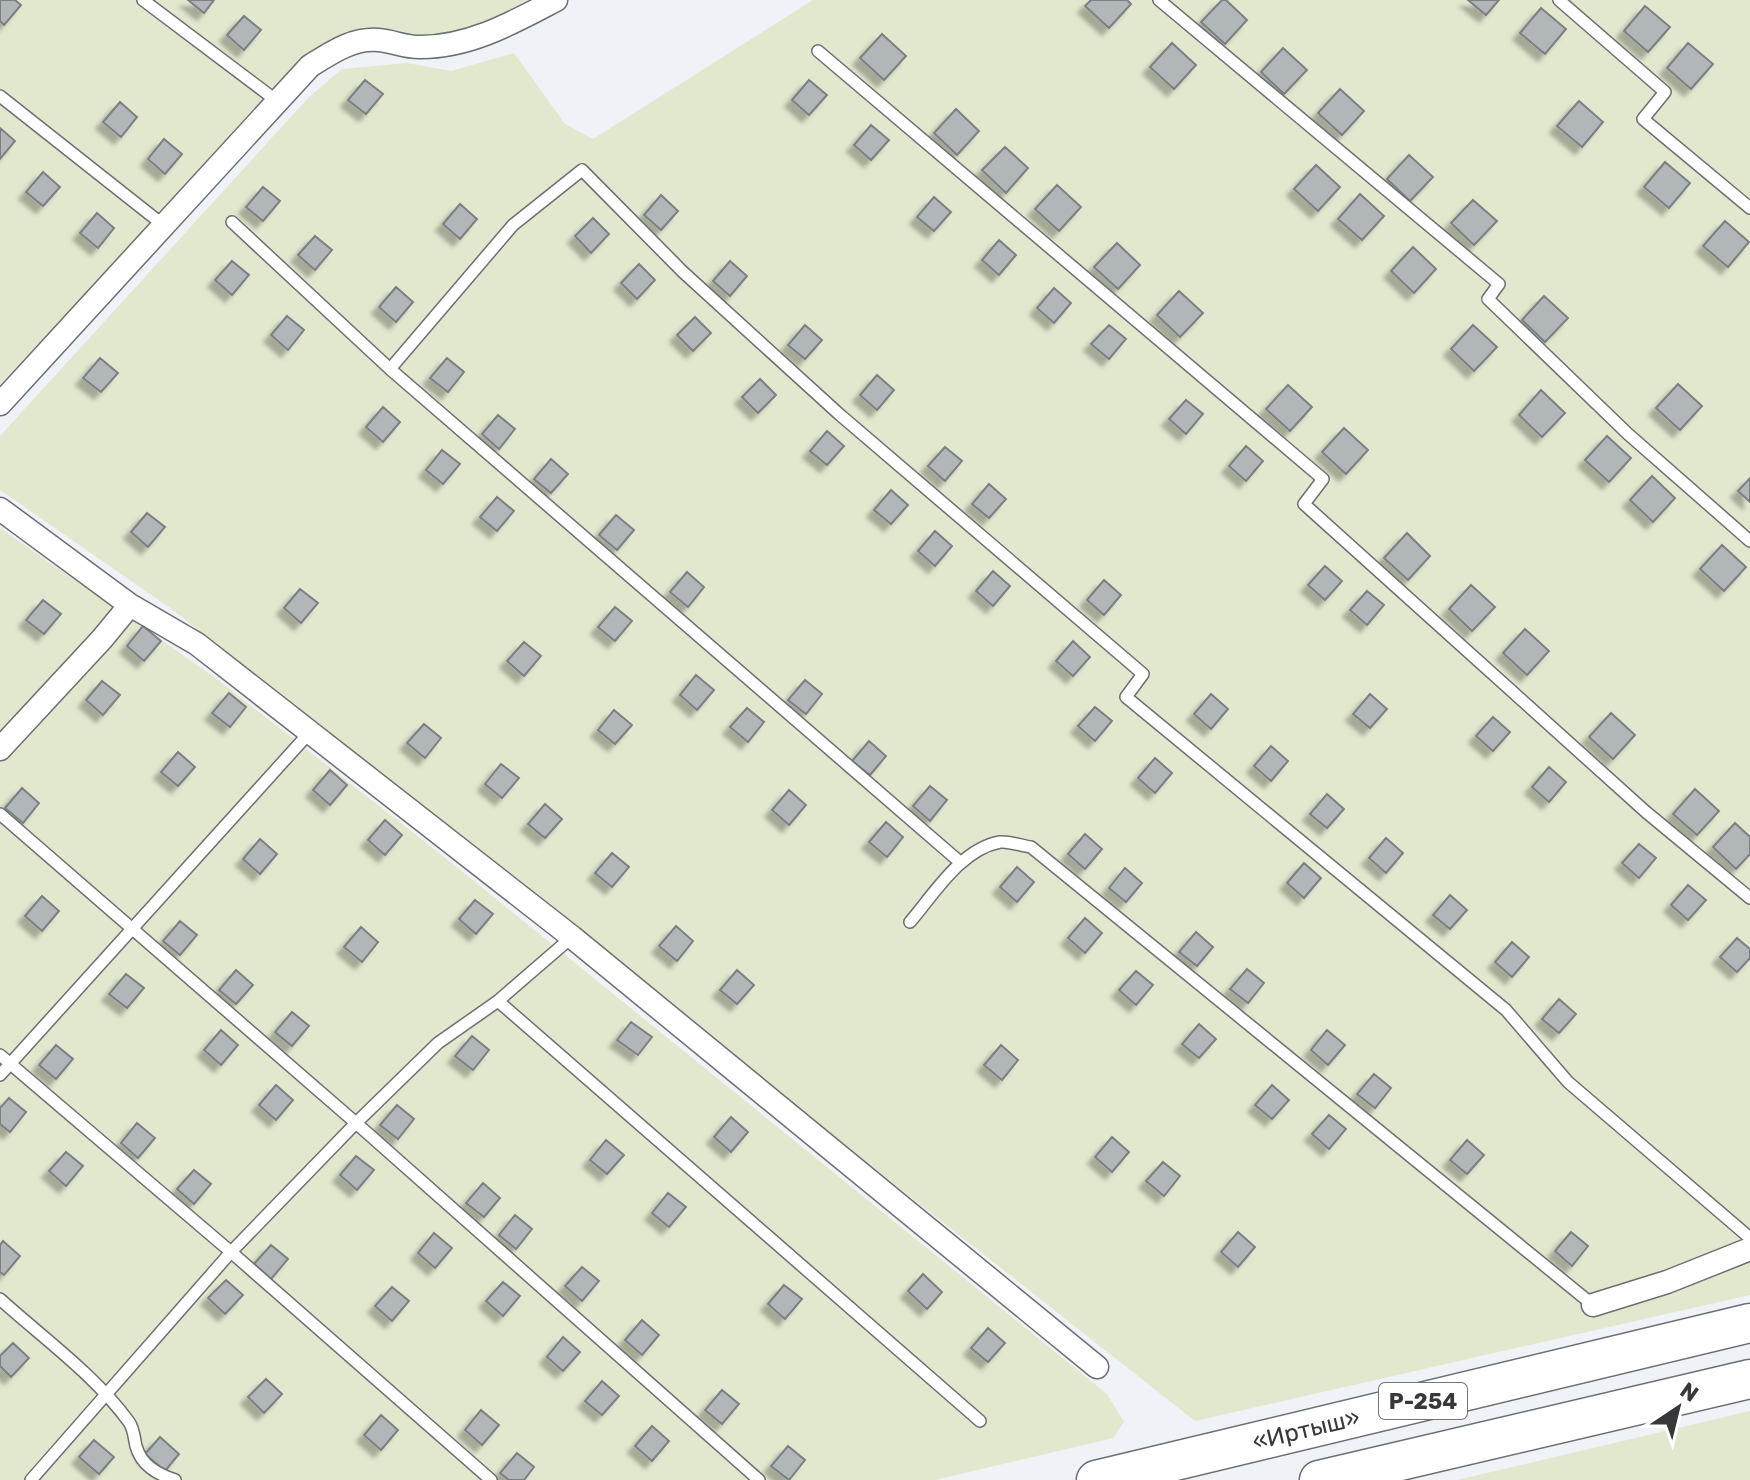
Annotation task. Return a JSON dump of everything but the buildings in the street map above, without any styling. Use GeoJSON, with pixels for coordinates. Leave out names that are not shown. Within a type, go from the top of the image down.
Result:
{"type":"FeatureCollection","features":[{"type":"Feature","properties":{"kind":"highway","name":"«Иртыш»"},"geometry":{"type":"LineString","coordinates":[[1096,1480],[1750,1323]]}},
{"type":"Feature","properties":{"kind":"highway","name":"Р-254"},"geometry":{"type":"LineString","coordinates":[[1319,1480],[1750,1379]]}},
{"type":"Feature","properties":{"kind":"street"},"geometry":{"type":"LineString","coordinates":[[0,404],[310,66],[345,44],[376,39],[420,48],[460,42],[506,27],[556,0]]}},
{"type":"Feature","properties":{"kind":"street"},"geometry":{"type":"LineString","coordinates":[[0,509],[130,605],[197,644],[310,732],[572,937],[1097,1367]]}},
{"type":"Feature","properties":{"kind":"street"},"geometry":{"type":"LineString","coordinates":[[0,749],[130,605]]}},
{"type":"Feature","properties":{"kind":"street"},"geometry":{"type":"LineString","coordinates":[[1593,1305],[1667,1282],[1750,1249]]}},
{"type":"Feature","properties":{"kind":"lane"},"geometry":{"type":"LineString","coordinates":[[143,0],[277,101]]}},
{"type":"Feature","properties":{"kind":"lane"},"geometry":{"type":"LineString","coordinates":[[1159,0],[1499,284],[1488,299],[1628,434],[1750,541]]}},
{"type":"Feature","properties":{"kind":"lane"},"geometry":{"type":"LineString","coordinates":[[1559,0],[1665,92],[1643,119],[1750,208]]}},
{"type":"Feature","properties":{"kind":"lane"},"geometry":{"type":"LineString","coordinates":[[818,51],[1323,479],[1304,504],[1646,812],[1750,898]]}},
{"type":"Feature","properties":{"kind":"lane"},"geometry":{"type":"LineString","coordinates":[[0,96],[162,224]]}},
{"type":"Feature","properties":{"kind":"lane"},"geometry":{"type":"LineString","coordinates":[[390,369],[513,225],[582,170],[683,272],[839,414],[1143,674],[1126,697],[1506,1010],[1568,1082],[1750,1238]]}},
{"type":"Feature","properties":{"kind":"lane"},"geometry":{"type":"LineString","coordinates":[[232,222],[390,369],[961,863]]}},
{"type":"Feature","properties":{"kind":"lane"},"geometry":{"type":"LineString","coordinates":[[0,1075],[310,732]]}},
{"type":"Feature","properties":{"kind":"lane"},"geometry":{"type":"LineString","coordinates":[[0,814],[356,1123],[759,1480]]}},
{"type":"Feature","properties":{"kind":"lane"},"geometry":{"type":"LineString","coordinates":[[910,922],[961,863],[978,850],[1002,841],[1031,847],[1593,1305]]}},
{"type":"Feature","properties":{"kind":"lane"},"geometry":{"type":"LineString","coordinates":[[31,1480],[231,1252],[356,1123],[438,1043],[498,1001],[572,937]]}},
{"type":"Feature","properties":{"kind":"lane"},"geometry":{"type":"LineString","coordinates":[[498,1001],[980,1421]]}},
{"type":"Feature","properties":{"kind":"lane"},"geometry":{"type":"LineString","coordinates":[[0,1055],[491,1480]]}},
{"type":"Feature","properties":{"kind":"lane"},"geometry":{"type":"LineString","coordinates":[[0,1299],[106,1394],[132,1426],[144,1463],[160,1476],[175,1480]]}},
{"type":"Feature","properties":{"kind":"green space"},"geometry":{"type":"Polygon","coordinates":[[[0,0],[528,0],[469,31],[431,39],[402,31],[363,27],[322,44],[0,384],[0,0]]]}},
{"type":"Feature","properties":{"kind":"green space"},"geometry":{"type":"Polygon","coordinates":[[[813,0],[1750,0],[1750,1295],[1195,1421],[173,610],[0,490],[0,436],[309,97],[342,69],[407,63],[451,71],[514,53],[565,124],[593,139],[813,0]]]}},
{"type":"Feature","properties":{"kind":"green space"},"geometry":{"type":"Polygon","coordinates":[[[0,528],[217,679],[443,856],[1107,1394],[1124,1422],[1113,1438],[935,1480],[0,1480],[0,528]]]}},
{"type":"Feature","properties":{"kind":"green space"},"geometry":{"type":"Polygon","coordinates":[[[1750,1411],[1750,1480],[1457,1480],[1750,1411]]]}}]}
